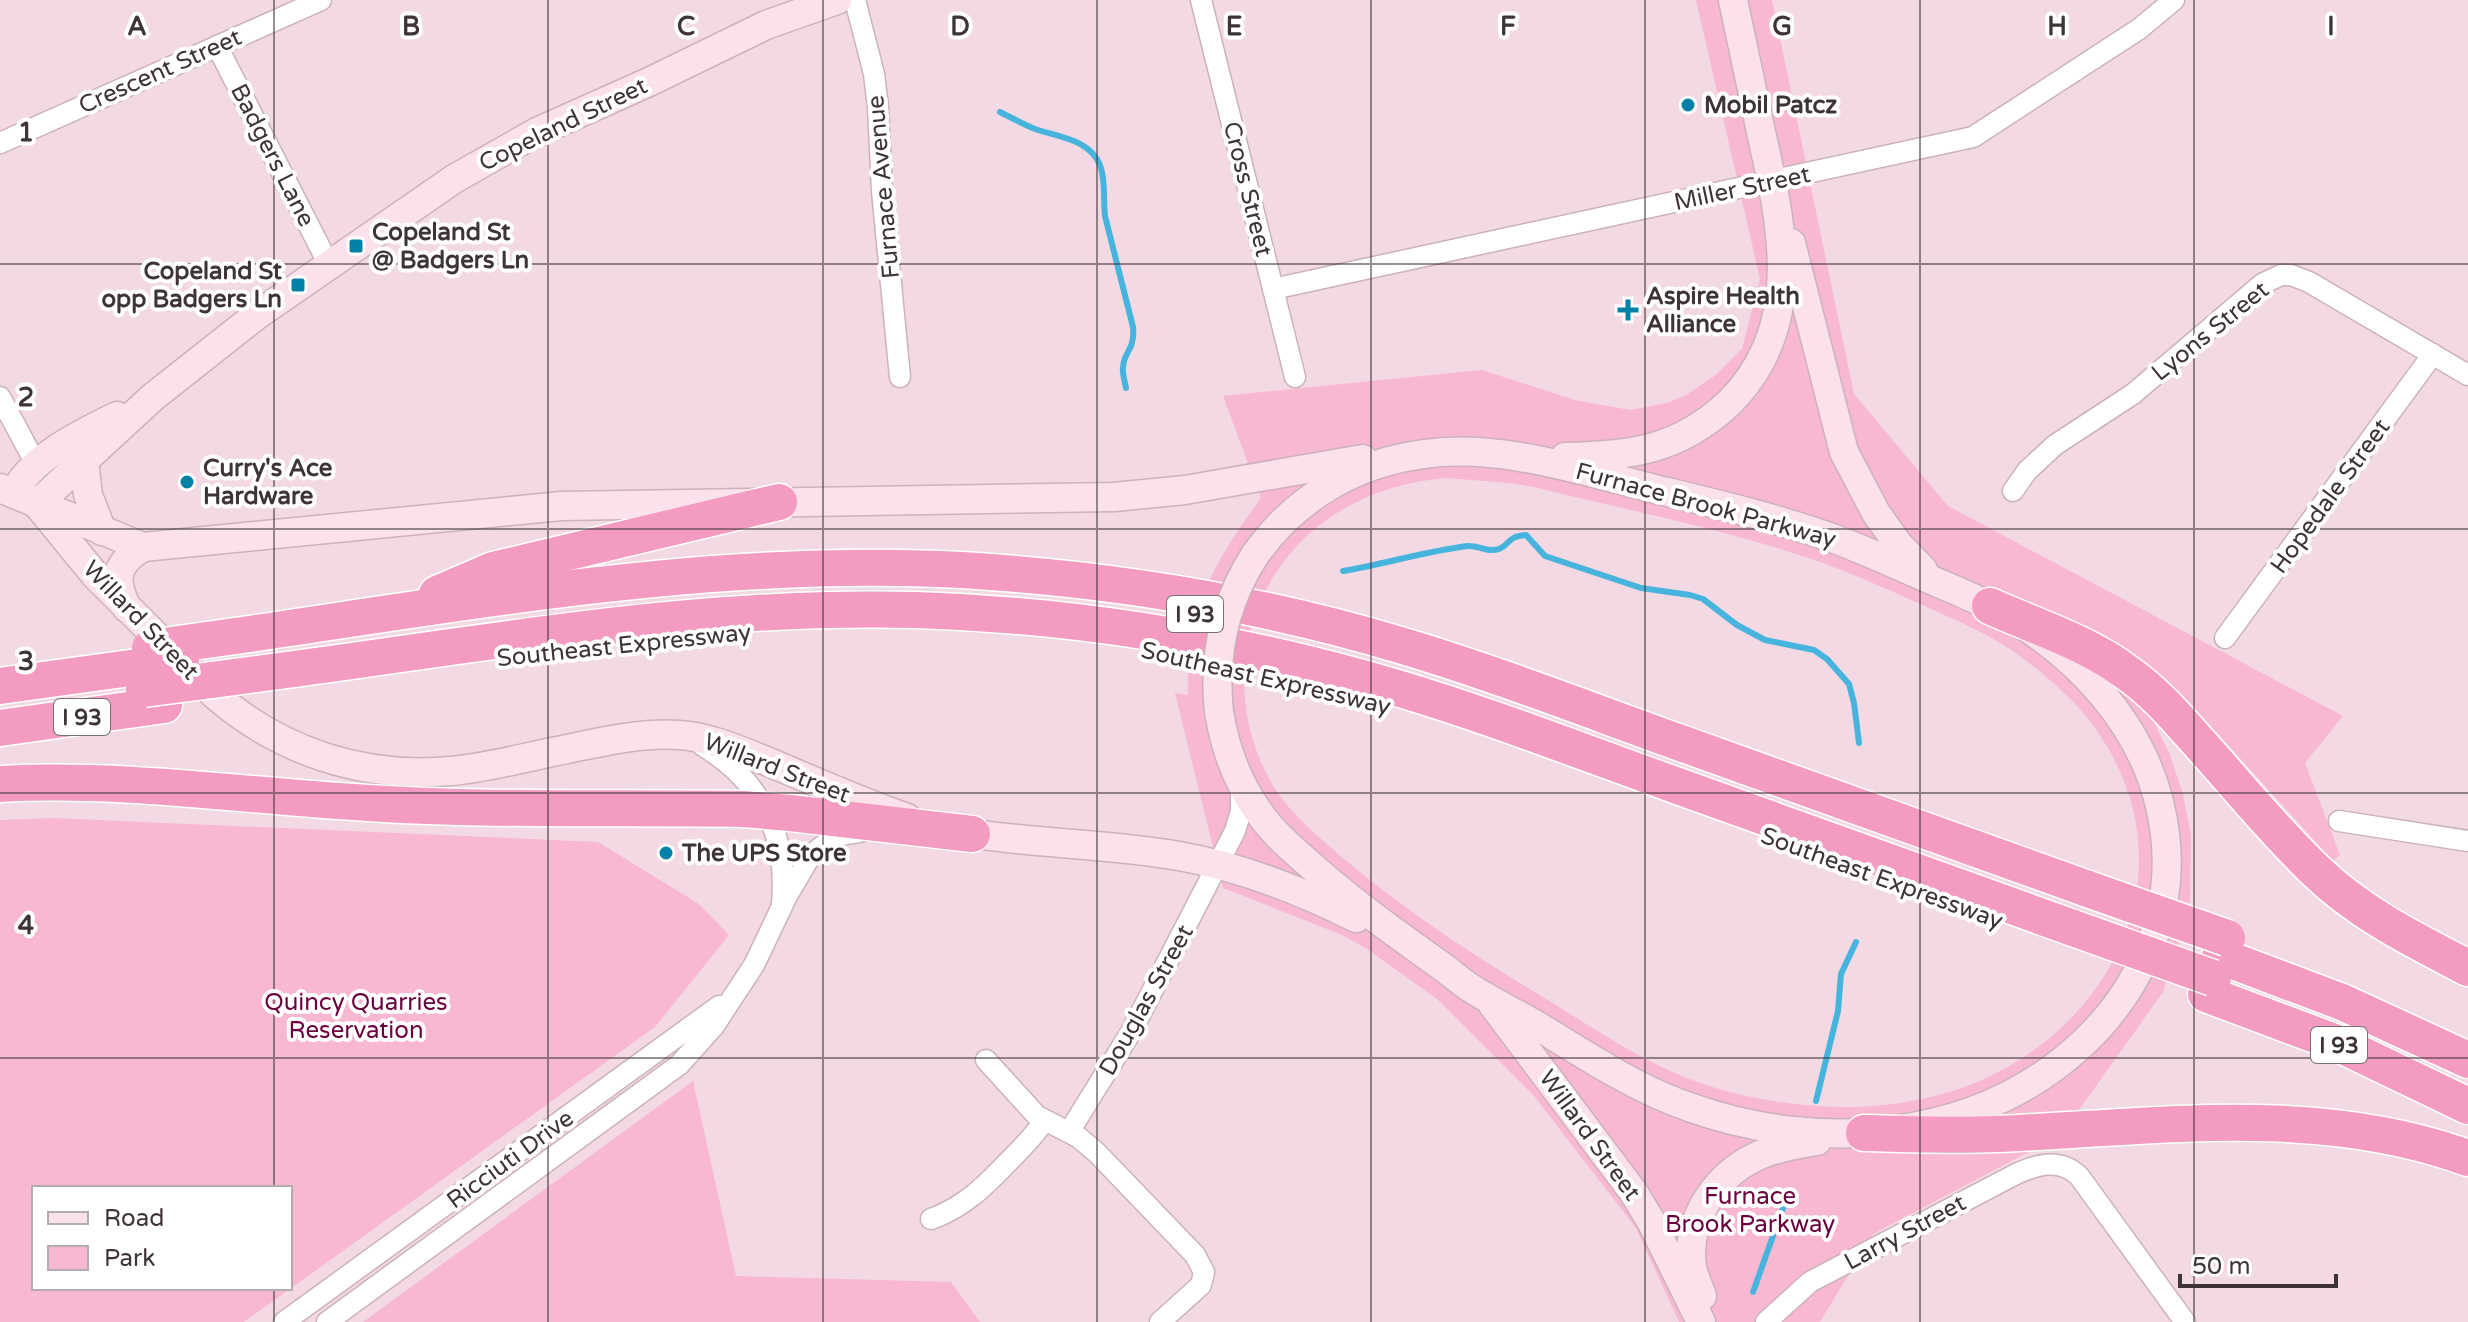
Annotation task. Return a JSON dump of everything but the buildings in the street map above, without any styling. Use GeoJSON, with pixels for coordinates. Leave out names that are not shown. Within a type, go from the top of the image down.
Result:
{"type":"FeatureCollection","features":[{"type":"Feature","properties":{"kind":"highway"},"geometry":{"type":"LineString","coordinates":[[391,613],[493,570],[779,502]]}},
{"type":"Feature","properties":{"kind":"highway","name":"Southeast Expressway"},"geometry":{"type":"LineString","coordinates":[[0,669],[136,679],[281,659],[391,613],[652,578],[803,568],[917,568],[992,572],[1153,590],[1287,615],[1433,655],[2078,916],[2216,966],[2337,1043],[2468,1106]]}},
{"type":"Feature","properties":{"kind":"highway","name":"I 93"},"geometry":{"type":"LineString","coordinates":[[281,659],[617,600],[766,586],[952,587],[1138,605],[1283,632],[1428,671],[2078,916]]}},
{"type":"Feature","properties":{"kind":"highway"},"geometry":{"type":"LineString","coordinates":[[1990,606],[2097,654],[2126,671],[2175,715],[2327,881],[2386,924],[2468,968]]}},
{"type":"Feature","properties":{"kind":"highway","name":"Southeast Expressway"},"geometry":{"type":"LineString","coordinates":[[0,728],[136,679],[281,659],[598,645],[733,631],[844,627],[919,628],[1103,643],[1225,664],[1393,705],[2078,916],[2216,966],[2315,971],[2468,1039]]}},
{"type":"Feature","properties":{"kind":"highway","name":"I 93"},"geometry":{"type":"LineString","coordinates":[[0,686],[136,679]]}},
{"type":"Feature","properties":{"kind":"highway","name":"I 93"},"geometry":{"type":"LineString","coordinates":[[0,710],[136,679]]}},
{"type":"Feature","properties":{"kind":"highway"},"geometry":{"type":"LineString","coordinates":[[0,784],[134,784],[418,806],[766,811],[972,834]]}},
{"type":"Feature","properties":{"kind":"highway","name":"I 93"},"geometry":{"type":"LineString","coordinates":[[2216,966],[2354,1007],[2468,1060]]}},
{"type":"Feature","properties":{"kind":"highway","name":"I 93"},"geometry":{"type":"LineString","coordinates":[[2216,966],[2274,999],[2344,1026],[2468,1084]]}},
{"type":"Feature","properties":{"kind":"highway"},"geometry":{"type":"LineString","coordinates":[[1862,1133],[1996,1134],[2277,1123],[2331,1126],[2415,1142],[2468,1158]]}},
{"type":"Feature","properties":{"kind":"main road","name":"Copeland Street"},"geometry":{"type":"LineString","coordinates":[[17,495],[84,460],[153,397],[265,309],[454,179],[537,132],[766,25],[837,0]]}},
{"type":"Feature","properties":{"kind":"main road","name":"Furnace Brook Parkway"},"geometry":{"type":"LineString","coordinates":[[1513,456],[1722,505],[1845,543],[1990,606],[2030,630],[2065,658],[2107,700],[2130,731],[2153,783],[2162,819],[2166,876],[2161,914],[2148,951],[2129,989],[2088,1038],[2057,1066],[2018,1091],[1964,1115],[1911,1128],[1862,1133],[1816,1133],[1731,1119],[1692,1108],[1646,1088],[1473,990],[1356,904],[1286,844],[1257,810],[1240,780],[1226,745],[1219,712],[1217,675],[1221,636],[1232,600],[1255,555],[1289,516],[1329,485],[1378,465],[1428,453],[1602,456],[1642,451],[1695,429],[1734,397],[1751,378],[1763,357],[1778,312],[1782,253],[1772,181],[1733,0]]}},
{"type":"Feature","properties":{"kind":"main road","name":"Furnace Brook Parkway"},"geometry":{"type":"LineString","coordinates":[[1772,181],[1801,276],[1844,452],[1866,497],[1887,529],[1911,558],[1941,584]]}},
{"type":"Feature","properties":{"kind":"main road","name":"Copeland Street"},"geometry":{"type":"LineString","coordinates":[[17,495],[25,474],[36,464],[87,432],[153,397]]}},
{"type":"Feature","properties":{"kind":"main road","name":"Willard Street"},"geometry":{"type":"LineString","coordinates":[[17,495],[143,547],[536,507],[1126,496],[1185,490],[1358,460],[1428,453]]}},
{"type":"Feature","properties":{"kind":"main road"},"geometry":{"type":"LineString","coordinates":[[84,460],[88,495],[102,531]]}},
{"type":"Feature","properties":{"kind":"main road","name":"Willard Street"},"geometry":{"type":"LineString","coordinates":[[17,495],[214,694],[247,721],[295,746],[341,763],[414,772],[453,771],[631,736],[681,735],[730,747],[916,821],[972,834],[1137,850],[1218,865],[1294,890],[1408,944]]}},
{"type":"Feature","properties":{"kind":"main road"},"geometry":{"type":"LineString","coordinates":[[127,608],[119,588],[120,568],[131,554],[143,547]]}},
{"type":"Feature","properties":{"kind":"main road","name":"Willard Street"},"geometry":{"type":"LineString","coordinates":[[1488,997],[1634,1193],[1701,1322]]}},
{"type":"Feature","properties":{"kind":"main road"},"geometry":{"type":"LineString","coordinates":[[1715,1322],[1693,1270],[1691,1256],[1695,1227],[1713,1190],[1733,1170],[1761,1154],[1862,1133]]}},
{"type":"Feature","properties":{"kind":"street","name":"Crescent Street"},"geometry":{"type":"LineString","coordinates":[[0,143],[321,0]]}},
{"type":"Feature","properties":{"kind":"street","name":"Furnace Avenue"},"geometry":{"type":"LineString","coordinates":[[855,0],[874,74],[878,107],[882,191],[900,377]]}},
{"type":"Feature","properties":{"kind":"street","name":"Cross Street"},"geometry":{"type":"LineString","coordinates":[[1201,0],[1295,377]]}},
{"type":"Feature","properties":{"kind":"street","name":"Miller Street"},"geometry":{"type":"LineString","coordinates":[[1273,289],[1973,137],[2139,29],[2174,0]]}},
{"type":"Feature","properties":{"kind":"street","name":"Badgers Lane"},"geometry":{"type":"LineString","coordinates":[[217,46],[329,265]]}},
{"type":"Feature","properties":{"kind":"street","name":"Lyons Street"},"geometry":{"type":"LineString","coordinates":[[2013,491],[2027,471],[2055,445],[2133,394],[2254,291],[2281,275],[2291,275],[2309,282],[2468,375]]}},
{"type":"Feature","properties":{"kind":"street","name":"Hopedale Street"},"geometry":{"type":"LineString","coordinates":[[2225,638],[2433,354]]}},
{"type":"Feature","properties":{"kind":"street"},"geometry":{"type":"LineString","coordinates":[[0,397],[36,464]]}},
{"type":"Feature","properties":{"kind":"street","name":"Ricciuti Drive"},"geometry":{"type":"LineString","coordinates":[[681,735],[702,745],[735,768],[753,788],[766,811],[775,839],[781,867],[781,908]]}},
{"type":"Feature","properties":{"kind":"street","name":"Douglas Street"},"geometry":{"type":"LineString","coordinates":[[1069,1132],[1131,1032],[1218,865],[1239,821],[1242,800],[1240,780]]}},
{"type":"Feature","properties":{"kind":"street"},"geometry":{"type":"LineString","coordinates":[[2339,821],[2468,841]]}},
{"type":"Feature","properties":{"kind":"street","name":"Ricciuti Drive"},"geometry":{"type":"LineString","coordinates":[[327,1322],[679,1065],[714,1026],[754,965],[811,855],[835,836],[861,832],[972,834]]}},
{"type":"Feature","properties":{"kind":"street","name":"Ricciuti Drive"},"geometry":{"type":"LineString","coordinates":[[284,1322],[676,1039],[734,993]]}},
{"type":"Feature","properties":{"kind":"street"},"geometry":{"type":"LineString","coordinates":[[986,1060],[1044,1121],[1088,1145],[1189,1249],[1204,1272],[1201,1285],[1160,1322]]}},
{"type":"Feature","properties":{"kind":"street"},"geometry":{"type":"LineString","coordinates":[[931,1219],[956,1208],[977,1193],[1044,1121]]}},
{"type":"Feature","properties":{"kind":"street","name":"Larry Street"},"geometry":{"type":"LineString","coordinates":[[1766,1322],[1801,1289],[1824,1274],[2016,1174],[2035,1166],[2055,1164],[2072,1170],[2086,1184],[2185,1322]]}},
{"type":"Feature","properties":{"kind":"green space","name":"Furnace Brook Parkway"},"geometry":{"type":"Polygon","coordinates":[[[1696,0],[1772,0],[1854,394],[1948,506],[2343,716],[2305,763],[2340,855],[2333,861],[2189,702],[2137,656],[2127,683],[2152,718],[2170,755],[2183,794],[2191,835],[2190,899],[2163,992],[2061,1135],[1873,1234],[1820,1322],[1679,1322],[1636,1228],[1534,1096],[1437,999],[1342,935],[1223,888],[1175,693],[1188,695],[1192,638],[1205,590],[1229,545],[1261,498],[1223,396],[1482,370],[1575,400],[1630,410],[1667,403],[1686,395],[1716,375],[1742,349],[1760,279],[1696,0]],[[1447,478],[1421,481],[1371,495],[1348,506],[1307,536],[1274,576],[1261,600],[1246,653],[1246,707],[1251,733],[1272,784],[1304,824],[1393,898],[1497,969],[1637,1054],[1692,1080],[1727,1091],[1764,1100],[1820,1106],[1875,1106],[1912,1101],[1984,1079],[2031,1052],[2071,1018],[2103,979],[2125,934],[2137,887],[2138,837],[2126,787],[2101,737],[2068,697],[2016,653],[1990,637],[1835,568],[1716,531],[1509,483],[1447,478]]]}},
{"type":"Feature","properties":{"kind":"green space","name":"Quincy Quarries Reservation"},"geometry":{"type":"Polygon","coordinates":[[[53,818],[598,842],[699,904],[729,935],[655,1027],[292,1288],[292,1186],[32,1186],[32,1290],[289,1290],[244,1322],[0,1322],[0,820],[53,818]]]}},
{"type":"Feature","properties":{"kind":"green space"},"geometry":{"type":"Polygon","coordinates":[[[693,1081],[736,1276],[951,1282],[980,1322],[363,1322],[693,1081]]]}},
{"type":"Feature","properties":{"kind":"waterway"},"geometry":{"type":"LineString","coordinates":[[1000,112],[1035,129],[1081,144],[1100,165],[1105,216],[1133,327],[1131,346],[1123,367],[1126,388]]}},
{"type":"Feature","properties":{"kind":"waterway"},"geometry":{"type":"LineString","coordinates":[[1343,571],[1468,546],[1495,550],[1515,537],[1526,535],[1545,556],[1641,588],[1703,599],[1737,625],[1765,640],[1814,650],[1827,659],[1849,684],[1859,743]]}},
{"type":"Feature","properties":{"kind":"waterway"},"geometry":{"type":"LineString","coordinates":[[1816,1101],[1838,1011],[1841,974],[1856,942]]}},
{"type":"Feature","properties":{"kind":"waterway"},"geometry":{"type":"LineString","coordinates":[[1753,1292],[1788,1194]]}},
{"type":"Feature","properties":{"kind":"place","name":"Mobil Patcz"},"geometry":{"type":"Point","coordinates":[1688,105]}},
{"type":"Feature","properties":{"kind":"place","name":"Copeland St @ Badgers Ln"},"geometry":{"type":"Point","coordinates":[356,246]}},
{"type":"Feature","properties":{"kind":"place","name":"Copeland St opp Badgers Ln"},"geometry":{"type":"Point","coordinates":[298,285]}},
{"type":"Feature","properties":{"kind":"place","name":"Aspire Health Alliance"},"geometry":{"type":"Point","coordinates":[1628,310]}},
{"type":"Feature","properties":{"kind":"place","name":"Curry's Ace Hardware"},"geometry":{"type":"Point","coordinates":[187,482]}},
{"type":"Feature","properties":{"kind":"place","name":"The UPS Store"},"geometry":{"type":"Point","coordinates":[666,853]}}]}
